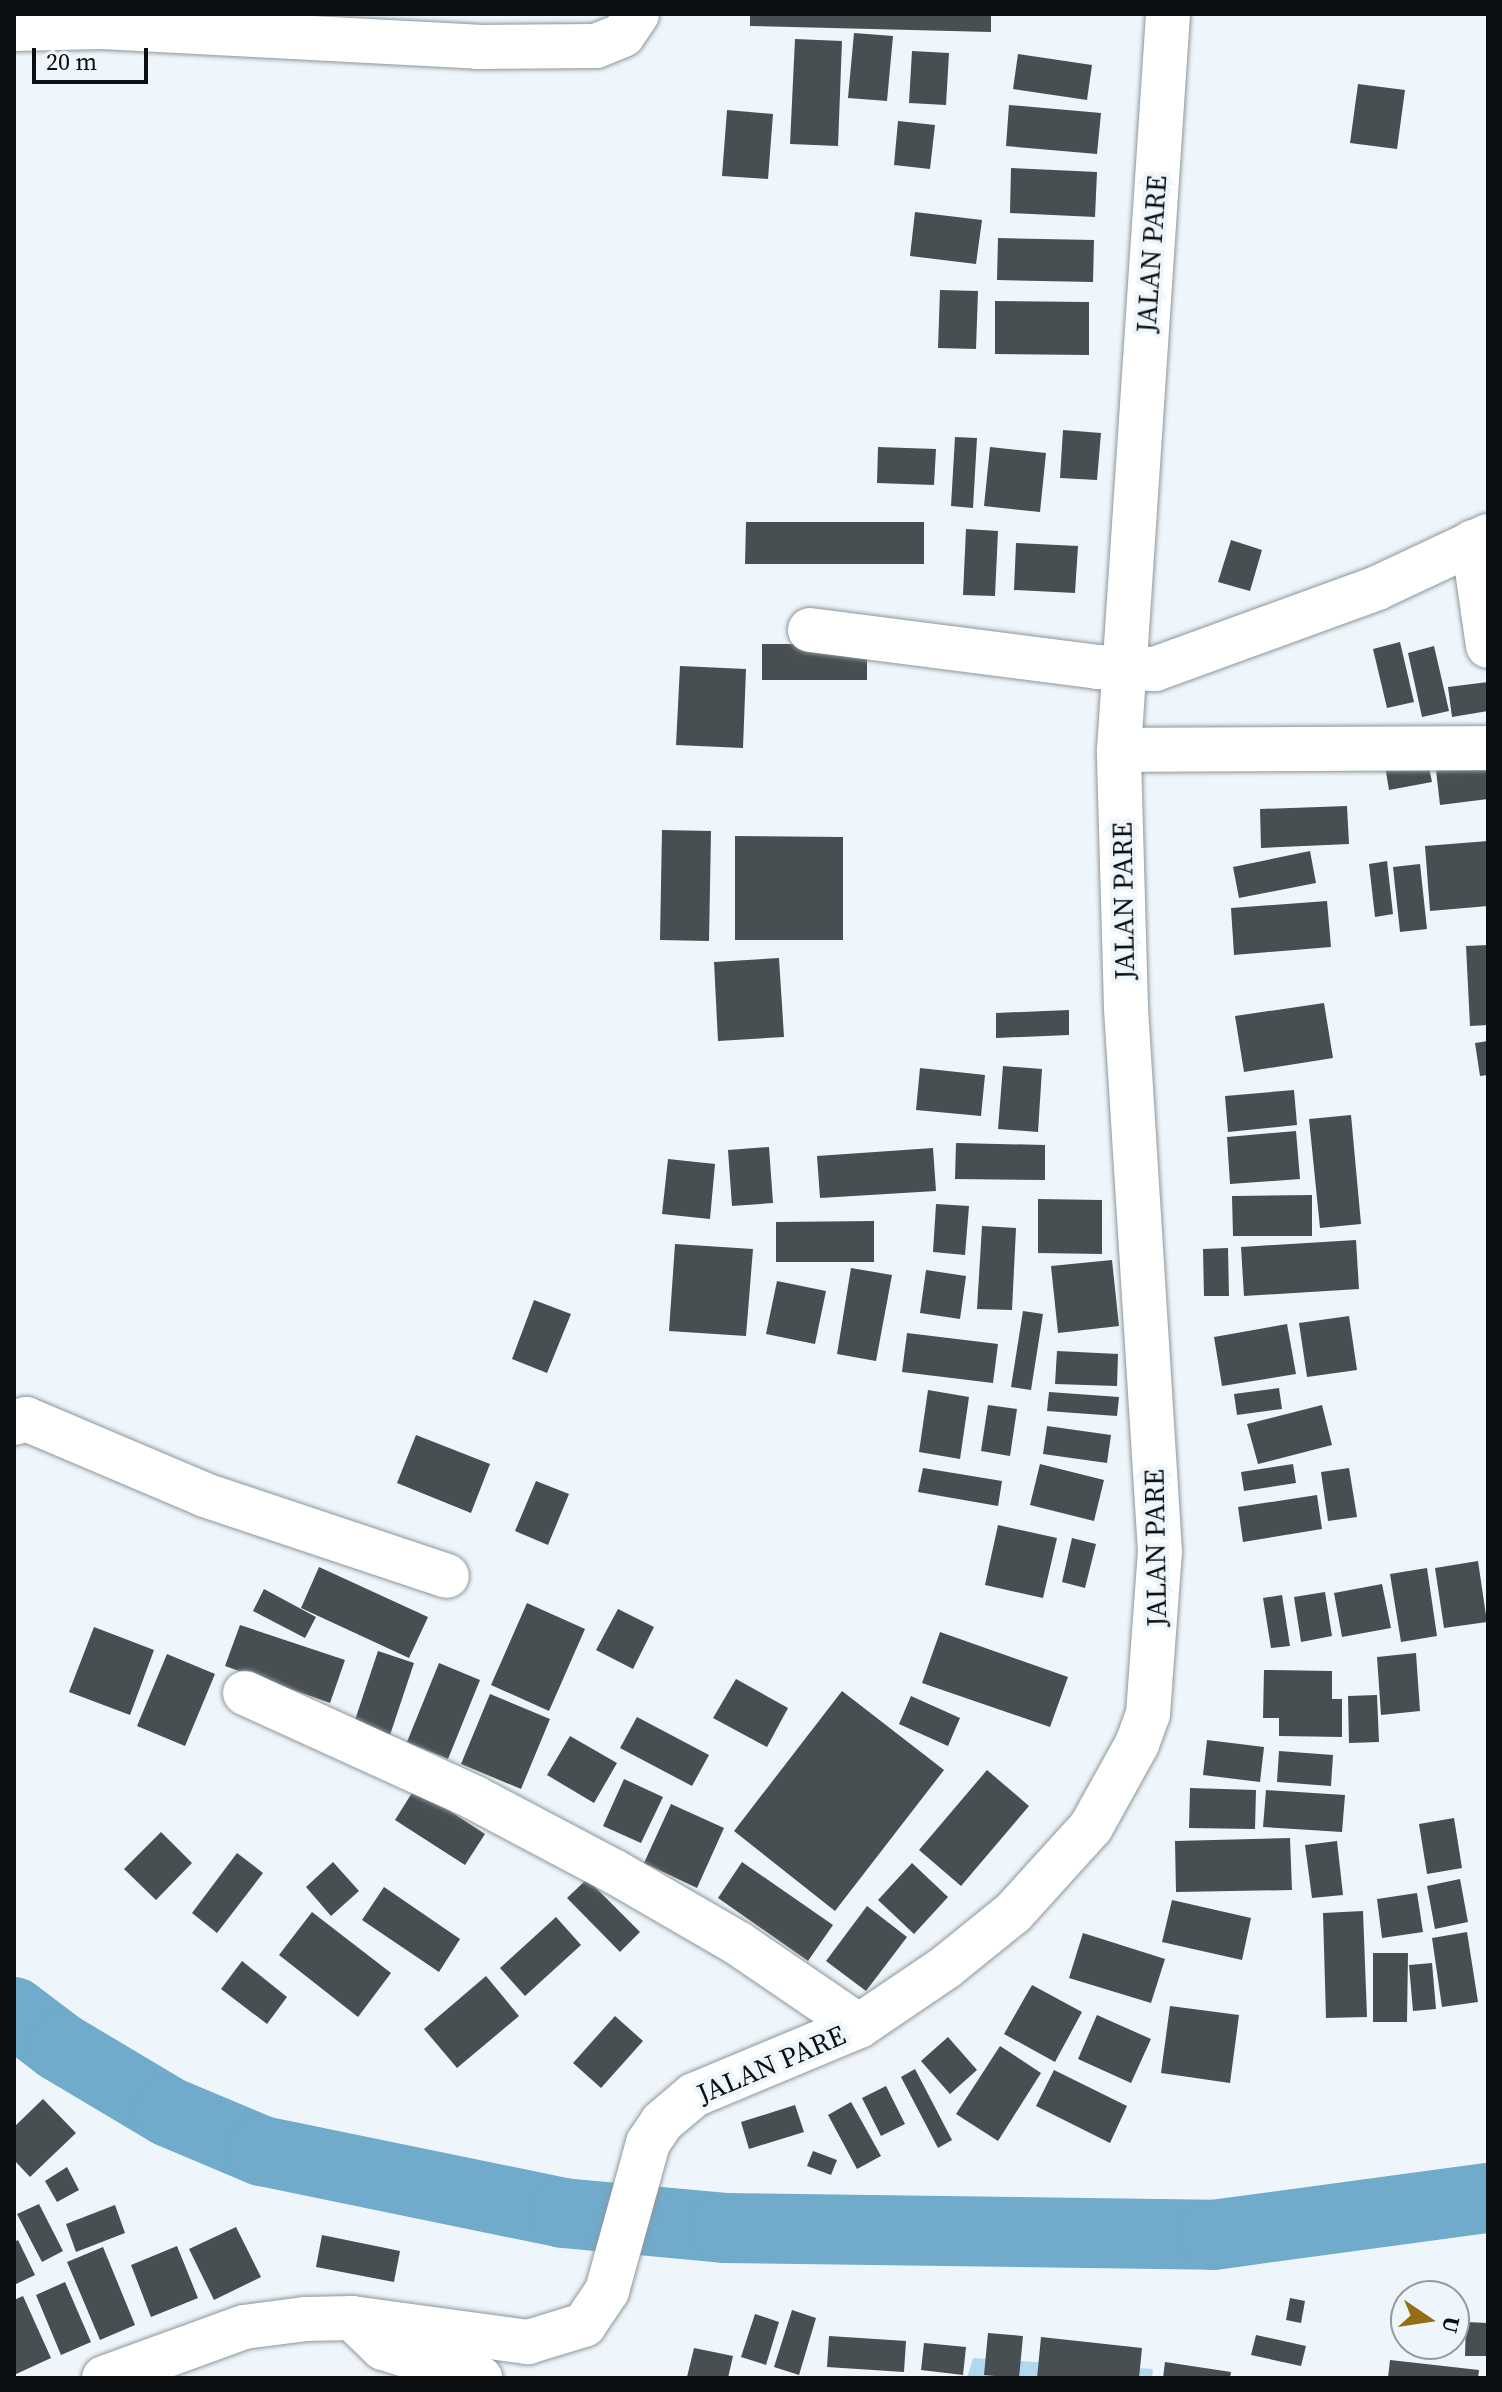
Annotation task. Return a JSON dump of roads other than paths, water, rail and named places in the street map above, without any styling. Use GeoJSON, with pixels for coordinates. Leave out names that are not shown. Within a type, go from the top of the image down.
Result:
{"type":"FeatureCollection","features":[{"type":"Feature","properties":{"kind":"street"},"geometry":{"type":"LineString","coordinates":[[14,29],[100,21],[478,47],[596,46],[623,35],[637,14]]}},
{"type":"Feature","properties":{"kind":"street","name":"JALAN PARE"},"geometry":{"type":"LineString","coordinates":[[104,2378],[244,2327],[352,2318],[528,2342],[584,2325],[607,2291],[648,2143],[662,2122],[694,2095],[859,2026],[902,2000],[1013,1913],[1091,1827],[1137,1744],[1148,1714],[1160,1552],[1126,1008],[1119,750],[1168,14]]}},
{"type":"Feature","properties":{"kind":"street"},"geometry":{"type":"LineString","coordinates":[[810,630],[1123,669],[1155,669],[1207,653],[1377,588],[1481,539],[1488,646]]}},
{"type":"Feature","properties":{"kind":"street"},"geometry":{"type":"LineString","coordinates":[[1119,750],[1488,748]]}},
{"type":"Feature","properties":{"kind":"street"},"geometry":{"type":"LineString","coordinates":[[14,1423],[26,1419],[205,1495],[447,1576]]}},
{"type":"Feature","properties":{"kind":"street"},"geometry":{"type":"LineString","coordinates":[[245,1693],[475,1798],[615,1872],[739,1944],[859,2026]]}},
{"type":"Feature","properties":{"kind":"street"},"geometry":{"type":"LineString","coordinates":[[352,2318],[383,2348],[480,2378]]}},
{"type":"Feature","properties":{"kind":"waterway"},"geometry":{"type":"LineString","coordinates":[[14,2012],[60,2047],[169,2112],[262,2151],[563,2213],[724,2228],[1213,2235],[1488,2198]]}}]}
